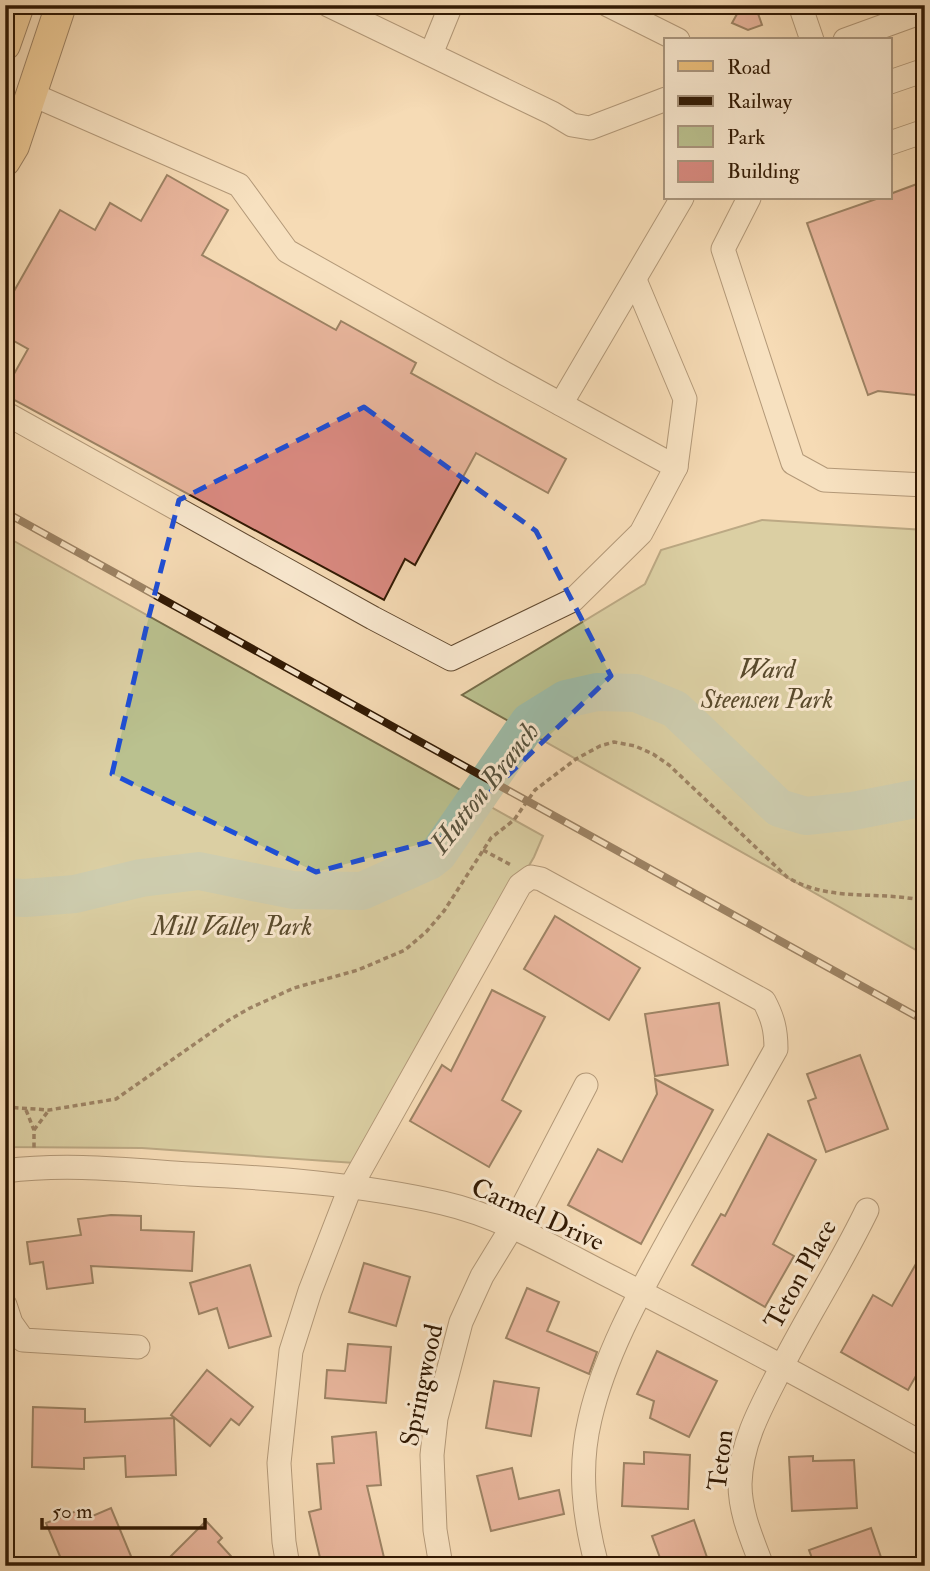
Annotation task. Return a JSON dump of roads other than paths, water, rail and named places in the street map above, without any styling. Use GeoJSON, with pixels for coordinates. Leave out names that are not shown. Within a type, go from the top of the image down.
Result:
{"type":"FeatureCollection","features":[{"type":"Feature","properties":{"kind":"main road"},"geometry":{"type":"LineString","coordinates":[[5,45],[19,5]]}},
{"type":"Feature","properties":{"kind":"main road"},"geometry":{"type":"LineString","coordinates":[[5,161],[13,146],[61,5]]}},
{"type":"Feature","properties":{"kind":"street"},"geometry":{"type":"LineString","coordinates":[[328,5],[572,125],[590,128],[664,100]]}},
{"type":"Feature","properties":{"kind":"street"},"geometry":{"type":"LineString","coordinates":[[431,54],[451,5]]}},
{"type":"Feature","properties":{"kind":"street"},"geometry":{"type":"LineString","coordinates":[[608,5],[674,38]]}},
{"type":"Feature","properties":{"kind":"street"},"geometry":{"type":"LineString","coordinates":[[800,5],[812,38]]}},
{"type":"Feature","properties":{"kind":"street"},"geometry":{"type":"LineString","coordinates":[[850,38],[924,8]]}},
{"type":"Feature","properties":{"kind":"street"},"geometry":{"type":"LineString","coordinates":[[892,81],[925,69]]}},
{"type":"Feature","properties":{"kind":"street"},"geometry":{"type":"LineString","coordinates":[[31,94],[239,185],[288,251],[676,467]]}},
{"type":"Feature","properties":{"kind":"street"},"geometry":{"type":"LineString","coordinates":[[892,143],[925,131]]}},
{"type":"Feature","properties":{"kind":"street"},"geometry":{"type":"LineString","coordinates":[[561,404],[681,200]]}},
{"type":"Feature","properties":{"kind":"street"},"geometry":{"type":"LineString","coordinates":[[748,200],[723,249],[793,463],[824,480],[925,485]]}},
{"type":"Feature","properties":{"kind":"street"},"geometry":{"type":"LineString","coordinates":[[5,413],[451,659],[573,600],[641,533],[676,467],[685,399],[635,280]]}},
{"type":"Feature","properties":{"kind":"street"},"geometry":{"type":"LineString","coordinates":[[288,1566],[279,1464],[291,1351],[324,1252],[350,1188],[520,886],[531,877],[541,879],[764,1001],[774,1020],[776,1049],[640,1292],[603,1376],[590,1421],[584,1471],[586,1522],[597,1566]]}},
{"type":"Feature","properties":{"kind":"street","name":"Springwood"},"geometry":{"type":"LineString","coordinates":[[441,1566],[435,1530],[432,1455],[436,1418],[461,1322],[482,1276],[512,1227],[586,1085]]}},
{"type":"Feature","properties":{"kind":"street","name":"Carmel Drive"},"geometry":{"type":"LineString","coordinates":[[5,1171],[34,1167],[81,1168],[260,1178],[350,1188],[444,1203],[512,1227],[922,1438]]}},
{"type":"Feature","properties":{"kind":"street","name":"Teton Place"},"geometry":{"type":"LineString","coordinates":[[782,1365],[846,1253],[867,1210]]}},
{"type":"Feature","properties":{"kind":"street"},"geometry":{"type":"LineString","coordinates":[[5,1305],[11,1323],[23,1339],[138,1347]]}},
{"type":"Feature","properties":{"kind":"street","name":"Teton"},"geometry":{"type":"LineString","coordinates":[[762,1566],[743,1514],[740,1484],[750,1427],[782,1365]]}},
{"type":"Feature","properties":{"kind":"waterway","name":"Hutton Branch"},"geometry":{"type":"LineString","coordinates":[[5,897],[75,894],[141,878],[199,871],[293,890],[362,891],[429,861],[438,854],[529,722],[566,699],[597,692],[636,693],[675,709],[779,808],[806,816],[853,811],[925,797]]}},
{"type":"Feature","properties":{"kind":"railway"},"geometry":{"type":"LineString","coordinates":[[5,512],[925,1021]]}},
{"type":"Feature","properties":{"kind":"park label","name":"Ward Steensen Park"},"geometry":{"type":"Point","coordinates":[767,684]}},
{"type":"Feature","properties":{"kind":"park label","name":"Mill Valley Park"},"geometry":{"type":"Point","coordinates":[232,926]}}]}
